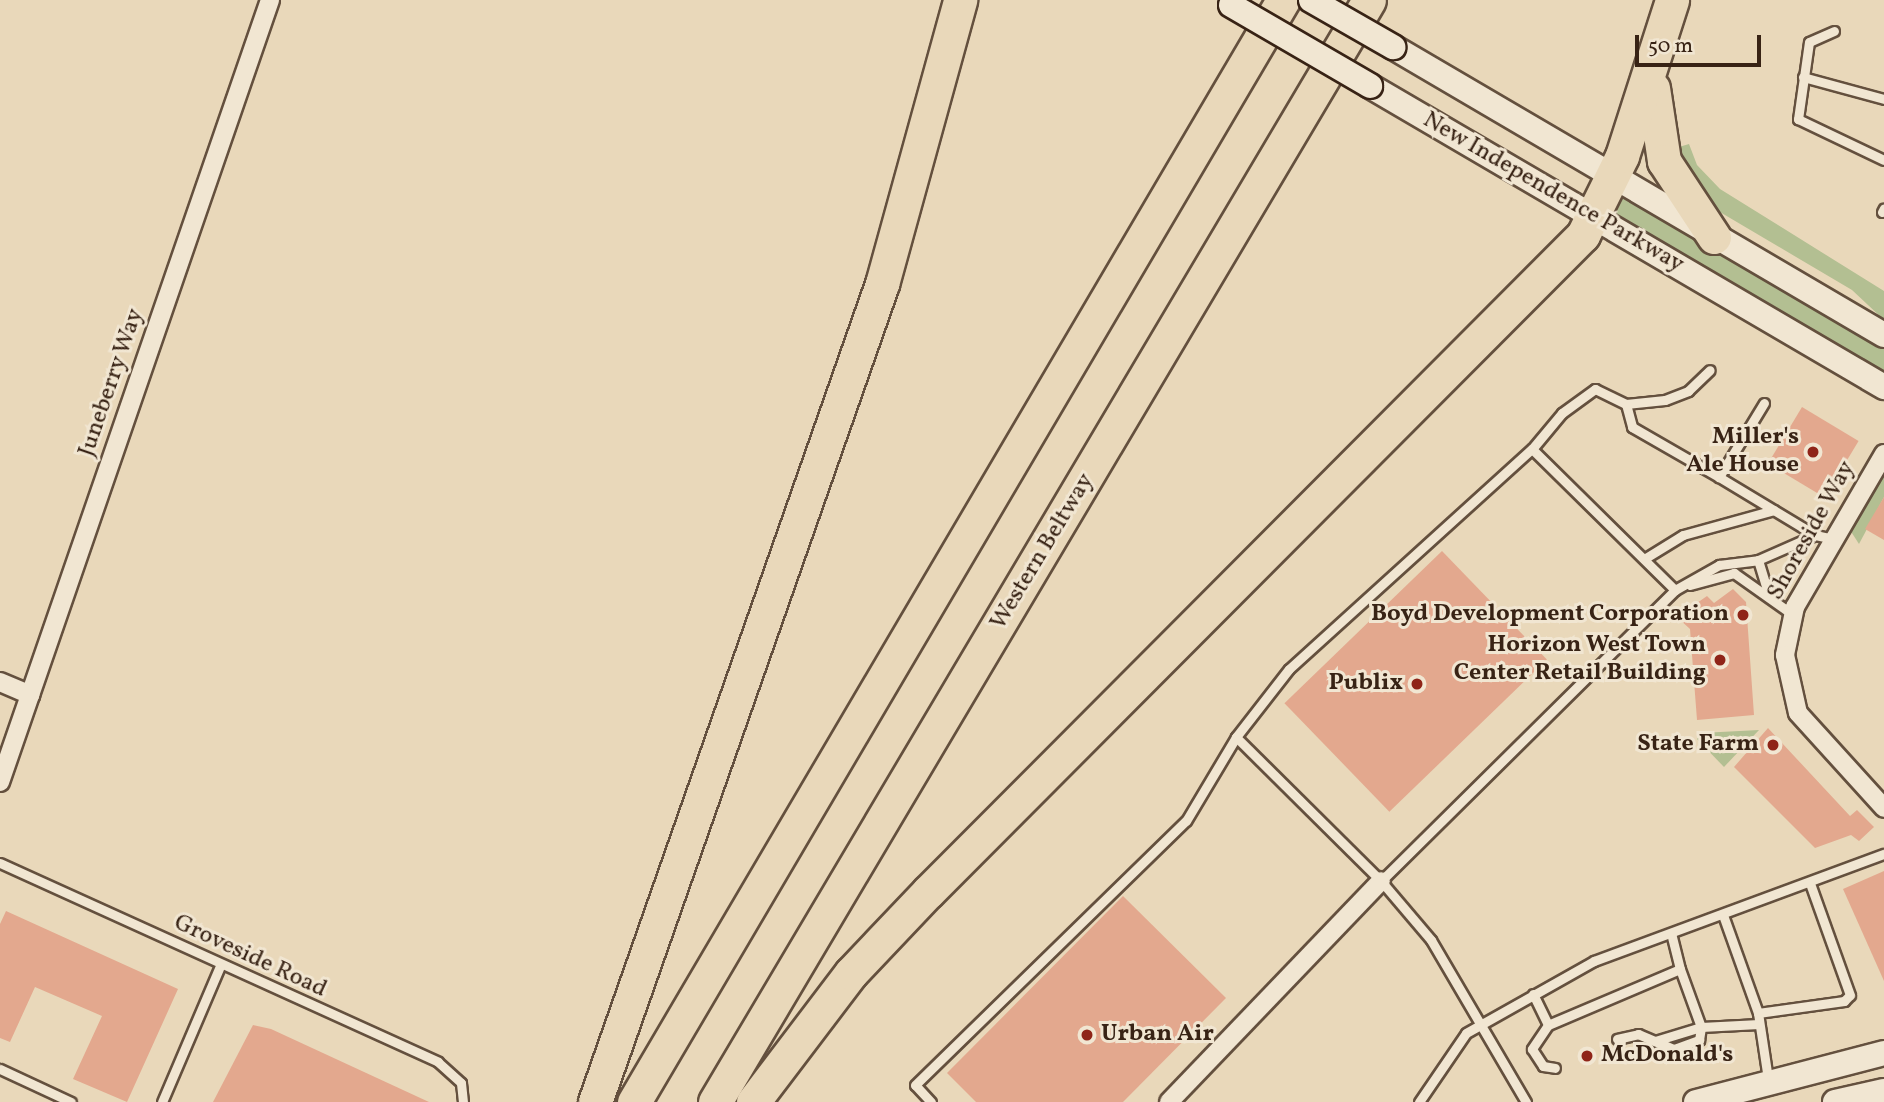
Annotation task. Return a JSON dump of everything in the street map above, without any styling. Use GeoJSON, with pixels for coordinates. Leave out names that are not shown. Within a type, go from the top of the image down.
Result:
{"type":"FeatureCollection","features":[{"type":"Feature","properties":{"kind":"highway"},"geometry":{"type":"LineString","coordinates":[[634,1102],[1283,0]]}},
{"type":"Feature","properties":{"kind":"highway","name":"Western Beltway"},"geometry":{"type":"LineString","coordinates":[[715,1102],[1369,0]]}},
{"type":"Feature","properties":{"kind":"highway"},"geometry":{"type":"LineString","coordinates":[[754,1102],[851,973],[928,891],[1595,218],[1654,70],[1672,0]]}},
{"type":"Feature","properties":{"kind":"highway"},"geometry":{"type":"LineString","coordinates":[[595,1102],[882,284],[956,4]]}},
{"type":"Feature","properties":{"kind":"highway"},"geometry":{"type":"LineString","coordinates":[[1654,70],[1654,129],[1664,161],[1714,237]]}},
{"type":"Feature","properties":{"kind":"main road","name":"New Independence Parkway"},"geometry":{"type":"LineString","coordinates":[[1311,0],[1884,335]]}},
{"type":"Feature","properties":{"kind":"main road","name":"New Independence Parkway"},"geometry":{"type":"LineString","coordinates":[[1226,3],[1884,387]]}},
{"type":"Feature","properties":{"kind":"main road"},"geometry":{"type":"LineString","coordinates":[[1696,1102],[1768,1079],[1884,1053]]}},
{"type":"Feature","properties":{"kind":"main road"},"geometry":{"type":"LineString","coordinates":[[1835,1102],[1884,1091]]}},
{"type":"Feature","properties":{"kind":"street","name":"Juneberry Way"},"geometry":{"type":"LineString","coordinates":[[1,773],[270,0]]}},
{"type":"Feature","properties":{"kind":"street","name":"Shoreside Way"},"geometry":{"type":"LineString","coordinates":[[1884,454],[1792,614],[1785,655],[1798,713],[1884,808]]}},
{"type":"Feature","properties":{"kind":"street"},"geometry":{"type":"LineString","coordinates":[[0,682],[30,695]]}},
{"type":"Feature","properties":{"kind":"street"},"geometry":{"type":"LineString","coordinates":[[1169,1102],[1381,881]]}},
{"type":"Feature","properties":{"kind":"lane"},"geometry":{"type":"LineString","coordinates":[[1833,31],[1809,42],[1798,119],[1884,160]]}},
{"type":"Feature","properties":{"kind":"lane"},"geometry":{"type":"LineString","coordinates":[[1802,78],[1884,99]]}},
{"type":"Feature","properties":{"kind":"lane"},"geometry":{"type":"LineString","coordinates":[[932,1102],[915,1085],[1185,821],[1236,737],[1289,668],[1532,449],[1562,413],[1595,389],[1626,404],[1688,391],[1710,370]]}},
{"type":"Feature","properties":{"kind":"lane"},"geometry":{"type":"LineString","coordinates":[[1719,477],[1764,403]]}},
{"type":"Feature","properties":{"kind":"lane"},"geometry":{"type":"LineString","coordinates":[[1626,404],[1632,427],[1815,536],[1834,539]]}},
{"type":"Feature","properties":{"kind":"lane"},"geometry":{"type":"LineString","coordinates":[[1532,449],[1675,590]]}},
{"type":"Feature","properties":{"kind":"lane"},"geometry":{"type":"LineString","coordinates":[[1644,559],[1682,536],[1774,510]]}},
{"type":"Feature","properties":{"kind":"lane"},"geometry":{"type":"LineString","coordinates":[[1381,881],[1675,590],[1719,565],[1758,560],[1815,536]]}},
{"type":"Feature","properties":{"kind":"lane"},"geometry":{"type":"LineString","coordinates":[[1758,560],[1769,595]]}},
{"type":"Feature","properties":{"kind":"lane"},"geometry":{"type":"LineString","coordinates":[[1675,590],[1734,573],[1769,595],[1792,614]]}},
{"type":"Feature","properties":{"kind":"lane"},"geometry":{"type":"LineString","coordinates":[[1236,737],[1381,881],[1431,940],[1526,1102]]}},
{"type":"Feature","properties":{"kind":"lane"},"geometry":{"type":"LineString","coordinates":[[1419,1102],[1442,1073],[1451,1047],[1480,1023],[1594,961],[1884,854]]}},
{"type":"Feature","properties":{"kind":"lane","name":"Groveside Road"},"geometry":{"type":"LineString","coordinates":[[0,863],[220,966],[438,1062],[461,1083],[463,1102]]}},
{"type":"Feature","properties":{"kind":"lane"},"geometry":{"type":"LineString","coordinates":[[1758,1013],[1844,1001],[1850,995],[1810,883]]}},
{"type":"Feature","properties":{"kind":"lane"},"geometry":{"type":"LineString","coordinates":[[1723,915],[1758,1013],[1768,1079]]}},
{"type":"Feature","properties":{"kind":"lane"},"geometry":{"type":"LineString","coordinates":[[1617,1040],[1638,1034],[1655,1041],[1690,1047],[1701,1027],[1680,969],[1671,934]]}},
{"type":"Feature","properties":{"kind":"lane"},"geometry":{"type":"LineString","coordinates":[[162,1102],[220,966]]}},
{"type":"Feature","properties":{"kind":"lane"},"geometry":{"type":"LineString","coordinates":[[1556,1068],[1543,1066],[1532,1049],[1548,1025],[1680,969]]}},
{"type":"Feature","properties":{"kind":"lane"},"geometry":{"type":"LineString","coordinates":[[1533,994],[1548,1025]]}},
{"type":"Feature","properties":{"kind":"lane"},"geometry":{"type":"LineString","coordinates":[[1655,1041],[1701,1027],[1759,1024]]}},
{"type":"Feature","properties":{"kind":"lane"},"geometry":{"type":"LineString","coordinates":[[0,1069],[71,1102]]}},
{"type":"Feature","properties":{"kind":"green space"},"geometry":{"type":"Polygon","coordinates":[[[1689,144],[1697,165],[1720,189],[1884,291],[1884,320],[1852,290],[1708,205],[1669,150],[1689,144]]]}},
{"type":"Feature","properties":{"kind":"green space"},"geometry":{"type":"Polygon","coordinates":[[[1620,196],[1884,347],[1884,374],[1614,216],[1620,196]]]}},
{"type":"Feature","properties":{"kind":"green space"},"geometry":{"type":"Polygon","coordinates":[[[1884,472],[1884,497],[1859,544],[1850,530],[1884,472]]]}},
{"type":"Feature","properties":{"kind":"green space"},"geometry":{"type":"Polygon","coordinates":[[[1759,730],[1724,767],[1697,739],[1701,733],[1759,730]]]}},
{"type":"Feature","properties":{"kind":"building","name":"Miller's Ale House"},"geometry":{"type":"Polygon","coordinates":[[[1802,407],[1859,441],[1825,498],[1768,464],[1802,407]]]}},
{"type":"Feature","properties":{"kind":"building"},"geometry":{"type":"Polygon","coordinates":[[[1884,497],[1884,540],[1865,529],[1884,497]]]}},
{"type":"Feature","properties":{"kind":"building","name":"Publix"},"geometry":{"type":"Polygon","coordinates":[[[1442,551],[1547,660],[1389,812],[1284,703],[1442,551]]]}},
{"type":"Feature","properties":{"kind":"building","name":"Horizon West Town Center Retail Building"},"geometry":{"type":"Polygon","coordinates":[[[1733,589],[1746,602],[1754,715],[1697,720],[1690,629],[1677,617],[1707,596],[1714,603],[1733,589]]]}},
{"type":"Feature","properties":{"kind":"building","name":"Horizon West Town Center Retail Building"},"geometry":{"type":"Polygon","coordinates":[[[1768,728],[1850,816],[1857,810],[1874,827],[1859,841],[1851,835],[1815,848],[1734,767],[1768,728]]]}},
{"type":"Feature","properties":{"kind":"building"},"geometry":{"type":"Polygon","coordinates":[[[1884,871],[1884,981],[1843,889],[1884,871]]]}},
{"type":"Feature","properties":{"kind":"building","name":"Urban Air"},"geometry":{"type":"Polygon","coordinates":[[[1123,896],[1226,998],[1123,1102],[976,1102],[947,1073],[1123,896]]]}},
{"type":"Feature","properties":{"kind":"building"},"geometry":{"type":"Polygon","coordinates":[[[6,911],[178,989],[127,1102],[73,1079],[102,1016],[35,987],[10,1042],[0,1038],[0,924],[6,911]]]}},
{"type":"Feature","properties":{"kind":"building"},"geometry":{"type":"Polygon","coordinates":[[[253,1025],[271,1029],[429,1102],[213,1102],[253,1025]]]}},
{"type":"Feature","properties":{"kind":"place","name":"Miller's Ale House"},"geometry":{"type":"Point","coordinates":[1813,452]}},
{"type":"Feature","properties":{"kind":"place","name":"Boyd Development Corporation"},"geometry":{"type":"Point","coordinates":[1743,615]}},
{"type":"Feature","properties":{"kind":"place","name":"Horizon West Town Center Retail Building"},"geometry":{"type":"Point","coordinates":[1720,660]}},
{"type":"Feature","properties":{"kind":"place","name":"Publix"},"geometry":{"type":"Point","coordinates":[1417,684]}},
{"type":"Feature","properties":{"kind":"place","name":"State Farm"},"geometry":{"type":"Point","coordinates":[1773,745]}},
{"type":"Feature","properties":{"kind":"place","name":"Urban Air"},"geometry":{"type":"Point","coordinates":[1087,1035]}},
{"type":"Feature","properties":{"kind":"place","name":"McDonald's"},"geometry":{"type":"Point","coordinates":[1587,1056]}}]}
